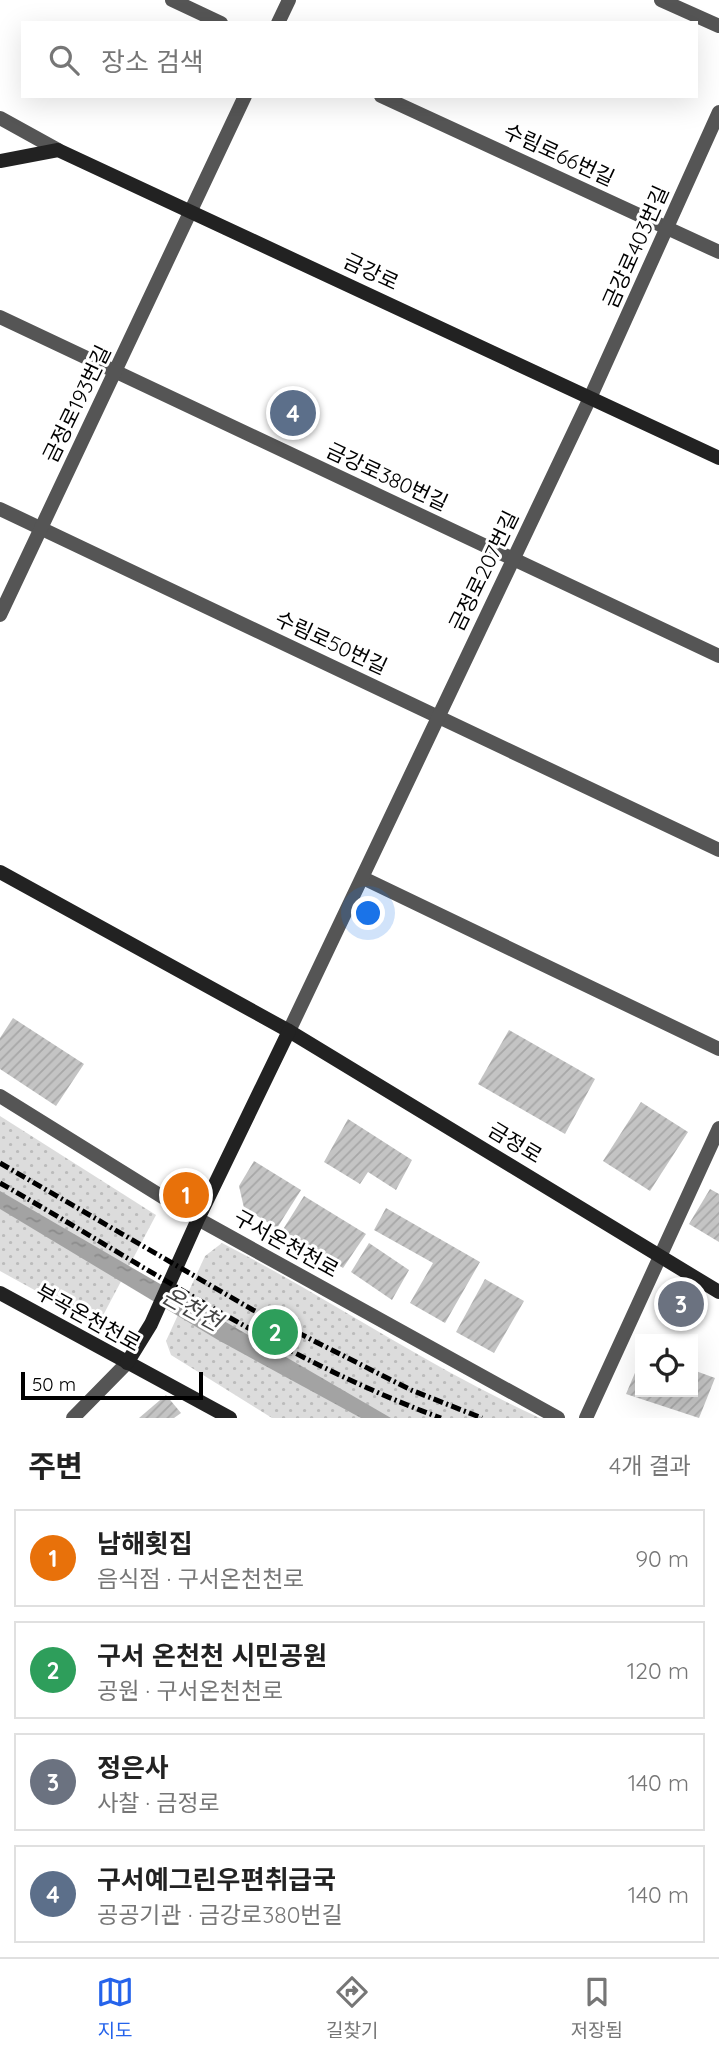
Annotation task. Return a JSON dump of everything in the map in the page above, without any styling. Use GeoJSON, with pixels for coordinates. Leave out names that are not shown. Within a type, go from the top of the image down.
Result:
{"type":"FeatureCollection","features":[{"type":"Feature","properties":{"kind":"street"},"geometry":{"type":"LineString","coordinates":[[172,0],[217,21]]}},
{"type":"Feature","properties":{"kind":"street"},"geometry":{"type":"LineString","coordinates":[[279,21],[289,0]]}},
{"type":"Feature","properties":{"kind":"street"},"geometry":{"type":"LineString","coordinates":[[662,0],[719,26]]}},
{"type":"Feature","properties":{"kind":"street","name":"금정로193번길"},"geometry":{"type":"LineString","coordinates":[[0,615],[193,212],[244,98]]}},
{"type":"Feature","properties":{"kind":"street","name":"수림로66번길"},"geometry":{"type":"LineString","coordinates":[[385,98],[719,252]]}},
{"type":"Feature","properties":{"kind":"street","name":"금강로403번길"},"geometry":{"type":"LineString","coordinates":[[590,398],[719,112]]}},
{"type":"Feature","properties":{"kind":"street"},"geometry":{"type":"LineString","coordinates":[[0,118],[58,150]]}},
{"type":"Feature","properties":{"kind":"street"},"geometry":{"type":"LineString","coordinates":[[0,161],[58,150]]}},
{"type":"Feature","properties":{"kind":"street","name":"금강로"},"geometry":{"type":"LineString","coordinates":[[58,150],[719,458]]}},
{"type":"Feature","properties":{"kind":"street","name":"금강로380번길"},"geometry":{"type":"LineString","coordinates":[[0,317],[719,656]]}},
{"type":"Feature","properties":{"kind":"street","name":"금정로207번길"},"geometry":{"type":"LineString","coordinates":[[289,1031],[590,398]]}},
{"type":"Feature","properties":{"kind":"street","name":"수림로50번길"},"geometry":{"type":"LineString","coordinates":[[0,509],[719,850]]}},
{"type":"Feature","properties":{"kind":"street","name":"금정로"},"geometry":{"type":"LineString","coordinates":[[0,872],[289,1031],[719,1292]]}},
{"type":"Feature","properties":{"kind":"street"},"geometry":{"type":"LineString","coordinates":[[363,877],[719,1049]]}},
{"type":"Feature","properties":{"kind":"street"},"geometry":{"type":"LineString","coordinates":[[73,1418],[127,1363],[151,1324],[195,1225],[289,1031]]}},
{"type":"Feature","properties":{"kind":"street","name":"구서온천천로"},"geometry":{"type":"LineString","coordinates":[[0,1096],[195,1225],[558,1418]]}},
{"type":"Feature","properties":{"kind":"street"},"geometry":{"type":"LineString","coordinates":[[586,1418],[719,1128]]}},
{"type":"Feature","properties":{"kind":"street","name":"부곡온천천로"},"geometry":{"type":"LineString","coordinates":[[0,1293],[230,1418]]}},
{"type":"Feature","properties":{"kind":"shaded area"},"geometry":{"type":"Polygon","coordinates":[[[0,1116],[156,1215],[98,1325],[0,1271],[0,1116]]]}},
{"type":"Feature","properties":{"kind":"shaded area"},"geometry":{"type":"Polygon","coordinates":[[[222,1243],[419,1355],[540,1418],[272,1418],[171,1355],[166,1341],[205,1256],[222,1243]]]}},
{"type":"Feature","properties":{"kind":"water","name":"온천천"},"geometry":{"type":"Polygon","coordinates":[[[0,1191],[391,1418],[361,1418],[218,1340],[0,1209],[0,1191]]]}},
{"type":"Feature","properties":{"kind":"building"},"geometry":{"type":"Polygon","coordinates":[[[13,1018],[84,1064],[56,1106],[0,1069],[0,1038],[13,1018]]]}},
{"type":"Feature","properties":{"kind":"building"},"geometry":{"type":"Polygon","coordinates":[[[509,1030],[595,1079],[565,1134],[478,1084],[509,1030]]]}},
{"type":"Feature","properties":{"kind":"building"},"geometry":{"type":"Polygon","coordinates":[[[641,1102],[688,1132],[650,1191],[603,1161],[641,1102]]]}},
{"type":"Feature","properties":{"kind":"building"},"geometry":{"type":"Polygon","coordinates":[[[348,1119],[412,1160],[396,1190],[368,1172],[360,1184],[324,1162],[348,1119]]]}},
{"type":"Feature","properties":{"kind":"building"},"geometry":{"type":"Polygon","coordinates":[[[254,1161],[301,1190],[277,1228],[244,1208],[239,1186],[254,1161]]]}},
{"type":"Feature","properties":{"kind":"building"},"geometry":{"type":"Polygon","coordinates":[[[710,1189],[719,1194],[719,1242],[689,1224],[710,1189]]]}},
{"type":"Feature","properties":{"kind":"building"},"geometry":{"type":"Polygon","coordinates":[[[304,1196],[366,1234],[343,1268],[282,1231],[304,1196]]]}},
{"type":"Feature","properties":{"kind":"building"},"geometry":{"type":"Polygon","coordinates":[[[386,1208],[480,1262],[445,1323],[410,1303],[433,1263],[374,1230],[386,1208]]]}},
{"type":"Feature","properties":{"kind":"building"},"geometry":{"type":"Polygon","coordinates":[[[369,1243],[409,1270],[392,1300],[351,1272],[369,1243]]]}},
{"type":"Feature","properties":{"kind":"building"},"geometry":{"type":"Polygon","coordinates":[[[485,1279],[524,1301],[494,1353],[456,1332],[485,1279]]]}},
{"type":"Feature","properties":{"kind":"building"},"geometry":{"type":"Polygon","coordinates":[[[698,1372],[715,1378],[699,1418],[635,1397],[698,1397],[698,1372]]]}},
{"type":"Feature","properties":{"kind":"building"},"geometry":{"type":"Polygon","coordinates":[[[635,1373],[635,1397],[626,1394],[635,1373]]]}},
{"type":"Feature","properties":{"kind":"building"},"geometry":{"type":"Polygon","coordinates":[[[166,1395],[181,1413],[174,1418],[139,1418],[166,1395]]]}},
{"type":"Feature","properties":{"kind":"railway"},"geometry":{"type":"LineString","coordinates":[[0,1163],[253,1310],[411,1390],[482,1418]]}},
{"type":"Feature","properties":{"kind":"railway"},"geometry":{"type":"LineString","coordinates":[[0,1183],[271,1340],[383,1395],[441,1418]]}},
{"type":"Feature","properties":{"kind":"place","name":"구서예그린우편취급국"},"geometry":{"type":"Point","coordinates":[293,413]}},
{"type":"Feature","properties":{"kind":"place","name":"남해횟집"},"geometry":{"type":"Point","coordinates":[186,1195]}},
{"type":"Feature","properties":{"kind":"place","name":"정은사"},"geometry":{"type":"Point","coordinates":[681,1304]}},
{"type":"Feature","properties":{"kind":"place","name":"구서 온천천 시민공원"},"geometry":{"type":"Point","coordinates":[275,1332]}}]}
